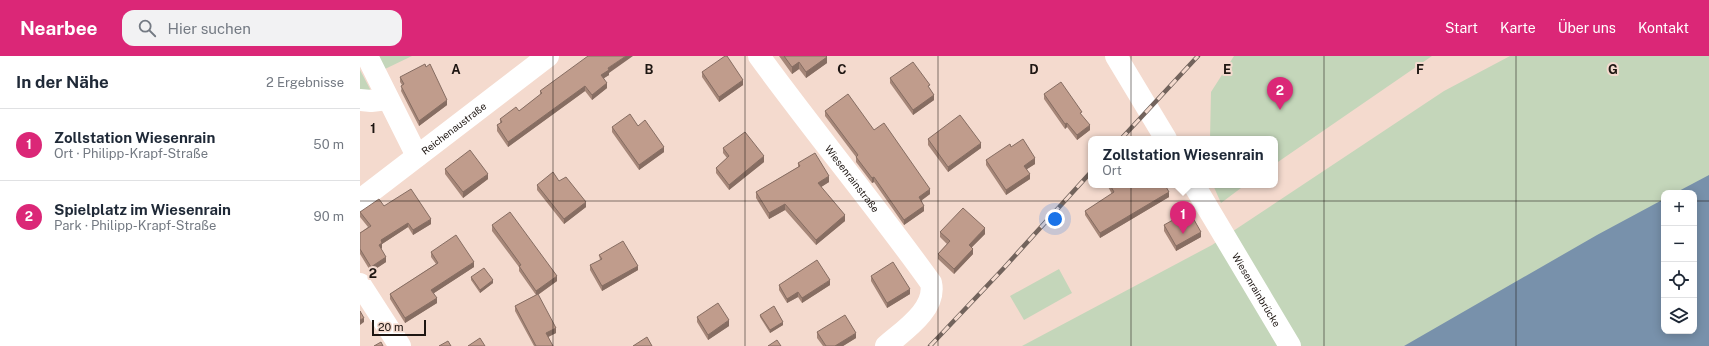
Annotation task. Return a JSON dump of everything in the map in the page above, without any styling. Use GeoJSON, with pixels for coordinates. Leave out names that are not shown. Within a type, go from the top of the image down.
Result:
{"type":"FeatureCollection","features":[{"type":"Feature","properties":{"kind":"street"},"geometry":{"type":"LineString","coordinates":[[367,56],[417,156]]}},
{"type":"Feature","properties":{"kind":"street","name":"Reichenaustraße"},"geometry":{"type":"LineString","coordinates":[[360,200],[548,56]]}},
{"type":"Feature","properties":{"kind":"street","name":"Wiesenrainstraße"},"geometry":{"type":"LineString","coordinates":[[759,56],[788,97],[931,283],[932,289],[928,305],[921,314],[886,346]]}},
{"type":"Feature","properties":{"kind":"street"},"geometry":{"type":"LineString","coordinates":[[1116,56],[1164,136]]}},
{"type":"Feature","properties":{"kind":"street"},"geometry":{"type":"LineString","coordinates":[[360,100],[371,102],[388,99]]}},
{"type":"Feature","properties":{"kind":"street","name":"Wiesenrainbrücke"},"geometry":{"type":"LineString","coordinates":[[1196,188],[1290,346]]}},
{"type":"Feature","properties":{"kind":"street"},"geometry":{"type":"LineString","coordinates":[[360,284],[400,346]]}},
{"type":"Feature","properties":{"kind":"green space"},"geometry":{"type":"Polygon","coordinates":[[[378,56],[412,56],[385,69],[378,56]]]}},
{"type":"Feature","properties":{"kind":"green space"},"geometry":{"type":"Polygon","coordinates":[[[1234,56],[1432,56],[1278,162],[1278,136],[1210,136],[1211,92],[1234,56]]]}},
{"type":"Feature","properties":{"kind":"green space"},"geometry":{"type":"Polygon","coordinates":[[[1510,56],[1709,56],[1709,176],[1683,190],[1661,190],[1661,203],[1405,346],[1022,346],[1212,245],[1444,91],[1510,56]]]}},
{"type":"Feature","properties":{"kind":"green space"},"geometry":{"type":"Polygon","coordinates":[[[360,70],[370,89],[367,94],[360,93],[360,70]]]}},
{"type":"Feature","properties":{"kind":"green space"},"geometry":{"type":"Polygon","coordinates":[[[1214,188],[1241,188],[1221,203],[1214,188]]]}},
{"type":"Feature","properties":{"kind":"green space"},"geometry":{"type":"Polygon","coordinates":[[[1059,269],[1072,293],[1024,320],[1010,296],[1059,269]]]}},
{"type":"Feature","properties":{"kind":"water"},"geometry":{"type":"Polygon","coordinates":[[[1709,175],[1709,346],[1404,346],[1597,235],[1661,201],[1661,334],[1697,334],[1697,190],[1681,190],[1709,175]]]}},
{"type":"Feature","properties":{"kind":"building"},"geometry":{"type":"Polygon","coordinates":[[[588,56],[626,56],[608,68],[609,70],[601,75],[607,83],[592,95],[585,86],[508,142],[497,125],[502,122],[500,119],[516,107],[519,111],[542,93],[540,91],[588,56]]]}},
{"type":"Feature","properties":{"kind":"building"},"geometry":{"type":"Polygon","coordinates":[[[727,56],[743,80],[719,97],[702,72],[727,56]]]}},
{"type":"Feature","properties":{"kind":"building"},"geometry":{"type":"Polygon","coordinates":[[[784,56],[827,57],[806,72],[799,62],[792,67],[784,56]]]}},
{"type":"Feature","properties":{"kind":"building"},"geometry":{"type":"Polygon","coordinates":[[[913,62],[930,85],[928,86],[934,95],[913,110],[890,78],[913,62]]]}},
{"type":"Feature","properties":{"kind":"building"},"geometry":{"type":"Polygon","coordinates":[[[425,64],[426,67],[430,64],[447,100],[419,121],[401,86],[404,84],[400,77],[425,64]]]}},
{"type":"Feature","properties":{"kind":"building"},"geometry":{"type":"Polygon","coordinates":[[[1061,82],[1082,112],[1080,113],[1090,125],[1077,135],[1067,123],[1065,124],[1044,94],[1061,82]]]}},
{"type":"Feature","properties":{"kind":"building"},"geometry":{"type":"Polygon","coordinates":[[[848,94],[874,130],[884,123],[930,189],[919,197],[924,206],[904,220],[874,177],[872,178],[856,157],[858,155],[825,111],[848,94]]]}},
{"type":"Feature","properties":{"kind":"building"},"geometry":{"type":"Polygon","coordinates":[[[630,114],[638,126],[645,120],[664,147],[639,165],[612,127],[630,114]]]}},
{"type":"Feature","properties":{"kind":"building"},"geometry":{"type":"Polygon","coordinates":[[[960,115],[981,143],[948,167],[928,139],[960,115]]]}},
{"type":"Feature","properties":{"kind":"building"},"geometry":{"type":"Polygon","coordinates":[[[745,132],[764,156],[729,185],[716,168],[729,156],[723,148],[745,132]]]}},
{"type":"Feature","properties":{"kind":"building"},"geometry":{"type":"Polygon","coordinates":[[[1023,139],[1035,158],[1024,166],[1030,174],[1006,190],[986,160],[1010,144],[1011,147],[1023,139]]]}},
{"type":"Feature","properties":{"kind":"building"},"geometry":{"type":"Polygon","coordinates":[[[470,150],[488,174],[463,192],[445,169],[470,150]]]}},
{"type":"Feature","properties":{"kind":"building"},"geometry":{"type":"Polygon","coordinates":[[[815,153],[829,176],[818,183],[845,215],[816,240],[785,204],[769,213],[756,192],[800,166],[798,163],[815,153]]]}},
{"type":"Feature","properties":{"kind":"building"},"geometry":{"type":"Polygon","coordinates":[[[553,172],[559,181],[566,177],[586,202],[564,219],[537,185],[553,172]]]}},
{"type":"Feature","properties":{"kind":"building"},"geometry":{"type":"Polygon","coordinates":[[[1112,188],[1167,188],[1169,192],[1100,233],[1085,211],[1114,192],[1112,188]]]}},
{"type":"Feature","properties":{"kind":"building"},"geometry":{"type":"Polygon","coordinates":[[[411,189],[431,219],[413,230],[408,223],[381,240],[382,243],[379,245],[386,257],[371,267],[360,249],[360,233],[371,226],[360,212],[379,199],[384,206],[411,189]]]}},
{"type":"Feature","properties":{"kind":"building"},"geometry":{"type":"Polygon","coordinates":[[[963,208],[985,228],[969,245],[973,249],[954,269],[938,254],[950,241],[940,232],[963,208]]]}},
{"type":"Feature","properties":{"kind":"building"},"geometry":{"type":"Polygon","coordinates":[[[1189,211],[1201,232],[1176,246],[1164,225],[1189,211]]]}},
{"type":"Feature","properties":{"kind":"building"},"geometry":{"type":"Polygon","coordinates":[[[510,212],[557,276],[536,291],[519,266],[521,265],[492,225],[510,212]]]}},
{"type":"Feature","properties":{"kind":"building"},"geometry":{"type":"Polygon","coordinates":[[[456,235],[474,262],[431,290],[437,298],[405,318],[390,294],[438,263],[431,252],[456,235]]]}},
{"type":"Feature","properties":{"kind":"building"},"geometry":{"type":"Polygon","coordinates":[[[623,241],[638,266],[602,286],[590,265],[602,259],[599,255],[623,241]]]}},
{"type":"Feature","properties":{"kind":"building"},"geometry":{"type":"Polygon","coordinates":[[[817,260],[830,280],[802,298],[798,292],[787,299],[779,285],[817,260]]]}},
{"type":"Feature","properties":{"kind":"building"},"geometry":{"type":"Polygon","coordinates":[[[893,262],[910,289],[887,303],[871,276],[893,262]]]}},
{"type":"Feature","properties":{"kind":"building"},"geometry":{"type":"Polygon","coordinates":[[[484,268],[493,280],[480,290],[471,277],[484,268]]]}},
{"type":"Feature","properties":{"kind":"building"},"geometry":{"type":"Polygon","coordinates":[[[538,294],[556,328],[546,333],[553,346],[536,346],[515,306],[538,294]]]}},
{"type":"Feature","properties":{"kind":"building"},"geometry":{"type":"Polygon","coordinates":[[[718,303],[729,320],[708,335],[697,317],[718,303]]]}},
{"type":"Feature","properties":{"kind":"building"},"geometry":{"type":"Polygon","coordinates":[[[774,306],[783,322],[770,330],[760,315],[774,306]]]}},
{"type":"Feature","properties":{"kind":"building"},"geometry":{"type":"Polygon","coordinates":[[[360,311],[364,318],[360,320],[360,311]]]}},
{"type":"Feature","properties":{"kind":"building"},"geometry":{"type":"Polygon","coordinates":[[[845,315],[856,333],[835,346],[826,346],[817,332],[845,315]]]}},
{"type":"Feature","properties":{"kind":"building"},"geometry":{"type":"Polygon","coordinates":[[[647,337],[652,346],[633,346],[647,337]]]}},
{"type":"Feature","properties":{"kind":"building"},"geometry":{"type":"Polygon","coordinates":[[[480,338],[485,346],[468,346],[480,338]]]}},
{"type":"Feature","properties":{"kind":"building"},"geometry":{"type":"Polygon","coordinates":[[[777,340],[781,346],[768,346],[777,340]]]}},
{"type":"Feature","properties":{"kind":"building"},"geometry":{"type":"Polygon","coordinates":[[[448,341],[451,346],[439,346],[448,341]]]}},
{"type":"Feature","properties":{"kind":"building"},"geometry":{"type":"Polygon","coordinates":[[[381,342],[383,346],[374,346],[381,342]]]}},
{"type":"Feature","properties":{"kind":"railway"},"geometry":{"type":"LineString","coordinates":[[1124,136],[1198,56]]}},
{"type":"Feature","properties":{"kind":"railway"},"geometry":{"type":"LineString","coordinates":[[930,346],[1003,269],[1088,175]]}},
{"type":"Feature","properties":{"kind":"place","name":"Spielplatz im Wiesenrain"},"geometry":{"type":"Point","coordinates":[1280,110]}},
{"type":"Feature","properties":{"kind":"place","name":"Zollstation Wiesenrain"},"geometry":{"type":"Point","coordinates":[1183,234]}}]}
